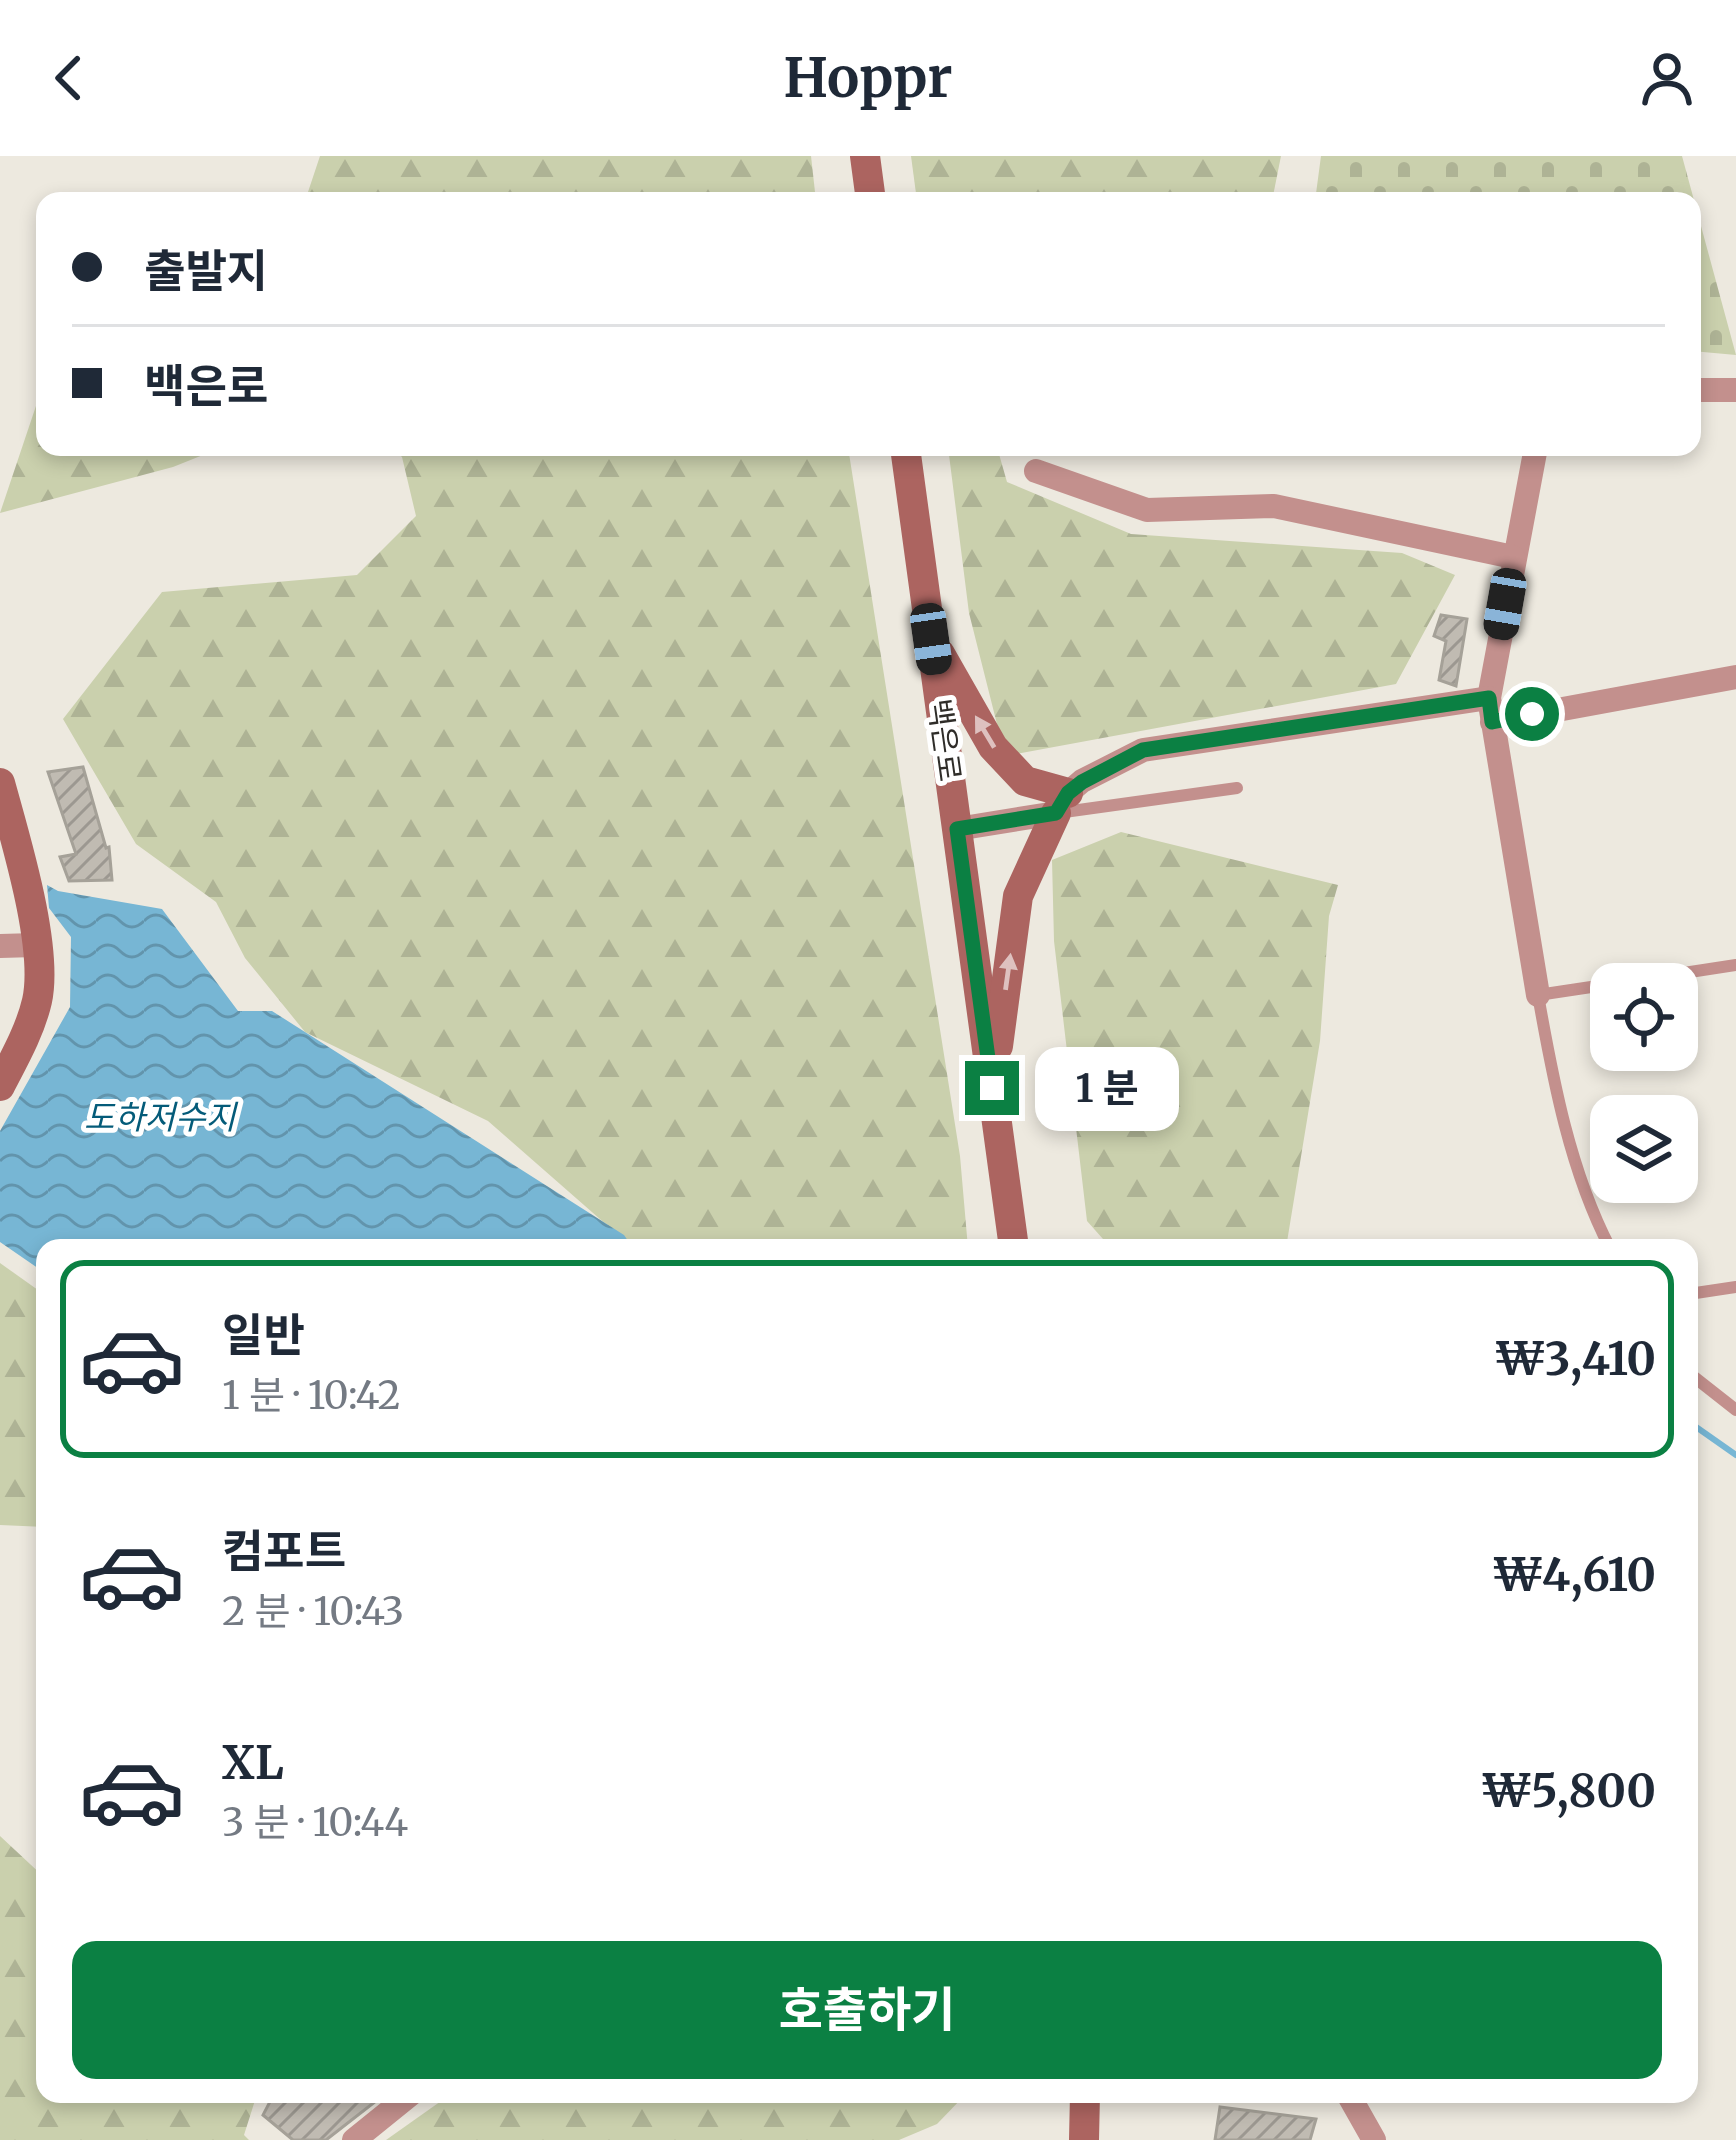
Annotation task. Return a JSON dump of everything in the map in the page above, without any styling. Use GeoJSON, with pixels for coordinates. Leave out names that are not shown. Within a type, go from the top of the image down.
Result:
{"type":"FeatureCollection","features":[{"type":"Feature","properties":{"kind":"main road"},"geometry":{"type":"LineString","coordinates":[[865,156],[870,192]]}},
{"type":"Feature","properties":{"kind":"main road","name":"백은로"},"geometry":{"type":"LineString","coordinates":[[905,456],[1013,1239]]}},
{"type":"Feature","properties":{"kind":"main road"},"geometry":{"type":"LineString","coordinates":[[931,639],[993,747],[1025,781],[1062,803],[1018,896],[992,1088]]}},
{"type":"Feature","properties":{"kind":"main road"},"geometry":{"type":"LineString","coordinates":[[0,783],[26,878],[38,997],[24,1040],[0,1086]]}},
{"type":"Feature","properties":{"kind":"main road"},"geometry":{"type":"LineString","coordinates":[[1084,2140],[1085,2103]]}},
{"type":"Feature","properties":{"kind":"street"},"geometry":{"type":"LineString","coordinates":[[1701,390],[1736,390]]}},
{"type":"Feature","properties":{"kind":"street"},"geometry":{"type":"LineString","coordinates":[[1534,456],[1490,710],[1538,995]]}},
{"type":"Feature","properties":{"kind":"street"},"geometry":{"type":"LineString","coordinates":[[1036,470],[1147,510],[1274,506],[1513,557]]}},
{"type":"Feature","properties":{"kind":"street"},"geometry":{"type":"LineString","coordinates":[[957,829],[1062,803],[1143,750],[1736,677]]}},
{"type":"Feature","properties":{"kind":"street"},"geometry":{"type":"LineString","coordinates":[[0,946],[35,945]]}},
{"type":"Feature","properties":{"kind":"street"},"geometry":{"type":"LineString","coordinates":[[354,2140],[400,2103]]}},
{"type":"Feature","properties":{"kind":"street"},"geometry":{"type":"LineString","coordinates":[[1353,2103],[1374,2140]]}},
{"type":"Feature","properties":{"kind":"lane"},"geometry":{"type":"LineString","coordinates":[[1062,803],[1238,788]]}},
{"type":"Feature","properties":{"kind":"lane"},"geometry":{"type":"LineString","coordinates":[[1698,971],[1736,965]]}},
{"type":"Feature","properties":{"kind":"lane"},"geometry":{"type":"LineString","coordinates":[[1590,987],[1538,995],[1555,1087],[1605,1239]]}},
{"type":"Feature","properties":{"kind":"lane"},"geometry":{"type":"LineString","coordinates":[[1698,1293],[1736,1287]]}},
{"type":"Feature","properties":{"kind":"lane"},"geometry":{"type":"LineString","coordinates":[[1698,1380],[1736,1410]]}},
{"type":"Feature","properties":{"kind":"green space"},"geometry":{"type":"Polygon","coordinates":[[[320,156],[811,156],[815,192],[308,192],[320,156]]]}},
{"type":"Feature","properties":{"kind":"green space"},"geometry":{"type":"Polygon","coordinates":[[[911,156],[1281,156],[1274,192],[916,192],[911,156]]]}},
{"type":"Feature","properties":{"kind":"green space"},"geometry":{"type":"Polygon","coordinates":[[[1321,156],[1682,156],[1692,192],[1316,192],[1321,156]]]}},
{"type":"Feature","properties":{"kind":"green space"},"geometry":{"type":"Polygon","coordinates":[[[1701,226],[1736,355],[1701,352],[1701,226]]]}},
{"type":"Feature","properties":{"kind":"green space"},"geometry":{"type":"Polygon","coordinates":[[[36,406],[36,456],[200,456],[173,467],[0,513],[36,406]]]}},
{"type":"Feature","properties":{"kind":"green space"},"geometry":{"type":"Polygon","coordinates":[[[849,456],[960,1156],[967,1239],[623,1239],[488,1121],[305,1032],[245,958],[216,902],[136,844],[63,719],[162,592],[357,575],[416,516],[402,457],[849,456]]]}},
{"type":"Feature","properties":{"kind":"green space"},"geometry":{"type":"Polygon","coordinates":[[[949,456],[1000,456],[1007,482],[1131,534],[1402,553],[1455,575],[1396,684],[1005,756],[969,613],[949,456]]]}},
{"type":"Feature","properties":{"kind":"green space"},"geometry":{"type":"Polygon","coordinates":[[[1121,832],[1338,885],[1329,916],[1320,1041],[1287,1239],[1103,1239],[1087,1221],[1054,941],[1052,860],[1121,832]]]}},
{"type":"Feature","properties":{"kind":"green space"},"geometry":{"type":"Polygon","coordinates":[[[0,1263],[36,1289],[36,1527],[0,1525],[0,1263]]]}},
{"type":"Feature","properties":{"kind":"green space"},"geometry":{"type":"Polygon","coordinates":[[[0,1836],[36,1870],[36,2103],[254,2103],[244,2135],[249,2140],[0,2140],[0,1836]]]}},
{"type":"Feature","properties":{"kind":"green space"},"geometry":{"type":"Polygon","coordinates":[[[438,2103],[957,2103],[937,2124],[899,2140],[386,2140],[438,2103]]]}},
{"type":"Feature","properties":{"kind":"water","name":"도하저수지"},"geometry":{"type":"Polygon","coordinates":[[[47,885],[58,891],[162,909],[238,1011],[272,1011],[627,1239],[36,1239],[36,1267],[0,1242],[0,1131],[70,1007],[71,937],[49,908],[47,885]]]}},
{"type":"Feature","properties":{"kind":"building"},"geometry":{"type":"Polygon","coordinates":[[[1441,615],[1467,619],[1456,686],[1439,680],[1446,641],[1434,636],[1441,615]]]}},
{"type":"Feature","properties":{"kind":"building"},"geometry":{"type":"Polygon","coordinates":[[[83,767],[109,847],[112,880],[69,881],[60,857],[76,854],[48,772],[83,767]]]}},
{"type":"Feature","properties":{"kind":"building"},"geometry":{"type":"Polygon","coordinates":[[[269,2103],[373,2103],[326,2140],[293,2140],[263,2115],[269,2103]]]}},
{"type":"Feature","properties":{"kind":"building"},"geometry":{"type":"Polygon","coordinates":[[[1220,2107],[1316,2119],[1310,2140],[1215,2140],[1220,2107]]]}},
{"type":"Feature","properties":{"kind":"waterway"},"geometry":{"type":"LineString","coordinates":[[1698,1428],[1736,1455]]}},
{"type":"Feature","properties":{"kind":"route"},"geometry":{"type":"LineString","coordinates":[[992,1088],[957,829],[1056,813],[1068,793],[1082,782],[1143,750],[1489,698],[1492,722],[1532,714]]}}]}
